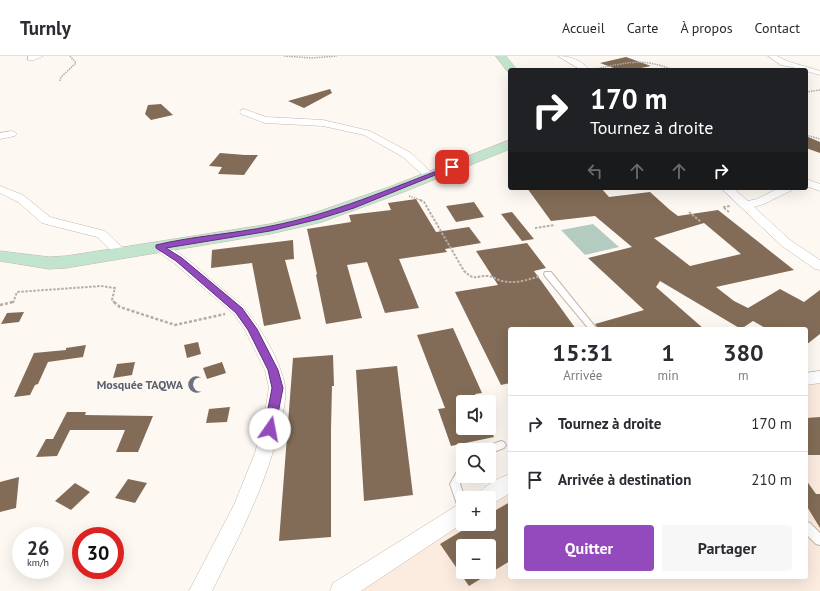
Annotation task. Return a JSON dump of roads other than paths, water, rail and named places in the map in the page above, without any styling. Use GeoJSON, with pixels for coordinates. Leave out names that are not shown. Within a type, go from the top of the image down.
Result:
{"type":"FeatureCollection","features":[{"type":"Feature","properties":{"kind":"street"},"geometry":{"type":"LineString","coordinates":[[501,56],[510,68]]}},
{"type":"Feature","properties":{"kind":"street"},"geometry":{"type":"LineString","coordinates":[[562,56],[584,68]]}},
{"type":"Feature","properties":{"kind":"street"},"geometry":{"type":"LineString","coordinates":[[772,56],[784,63],[801,68],[820,63]]}},
{"type":"Feature","properties":{"kind":"street"},"geometry":{"type":"LineString","coordinates":[[808,70],[820,73]]}},
{"type":"Feature","properties":{"kind":"street"},"geometry":{"type":"LineString","coordinates":[[244,112],[265,120],[323,123],[367,133],[407,155],[430,176]]}},
{"type":"Feature","properties":{"kind":"street"},"geometry":{"type":"LineString","coordinates":[[0,136],[12,134]]}},
{"type":"Feature","properties":{"kind":"street"},"geometry":{"type":"LineString","coordinates":[[0,256],[50,263],[66,262],[278,227],[322,216],[395,190],[508,145]]}},
{"type":"Feature","properties":{"kind":"street"},"geometry":{"type":"LineString","coordinates":[[808,183],[820,188]]}},
{"type":"Feature","properties":{"kind":"street"},"geometry":{"type":"LineString","coordinates":[[0,189],[9,192],[28,204],[37,215],[46,220],[101,234],[121,252]]}},
{"type":"Feature","properties":{"kind":"street"},"geometry":{"type":"LineString","coordinates":[[729,190],[786,243],[820,266]]}},
{"type":"Feature","properties":{"kind":"street"},"geometry":{"type":"LineString","coordinates":[[745,205],[760,202],[784,190]]}},
{"type":"Feature","properties":{"kind":"street"},"geometry":{"type":"LineString","coordinates":[[159,246],[179,260],[239,310],[252,329],[273,370],[278,388],[273,417],[264,453],[243,508],[200,591]]}},
{"type":"Feature","properties":{"kind":"street"},"geometry":{"type":"LineString","coordinates":[[808,379],[820,377]]}},
{"type":"Feature","properties":{"kind":"street"},"geometry":{"type":"LineString","coordinates":[[496,491],[508,483]]}},
{"type":"Feature","properties":{"kind":"street"},"geometry":{"type":"LineString","coordinates":[[341,591],[456,517]]}},
{"type":"Feature","properties":{"kind":"lane"},"geometry":{"type":"LineString","coordinates":[[548,274],[591,327]]}},
{"type":"Feature","properties":{"kind":"lane"},"geometry":{"type":"LineString","coordinates":[[496,447],[501,445]]}},
{"type":"Feature","properties":{"kind":"lane"},"geometry":{"type":"LineString","coordinates":[[808,529],[820,540]]}},
{"type":"Feature","properties":{"kind":"place","name":"Mosquée TAQWA"},"geometry":{"type":"Point","coordinates":[196,385]}}]}
